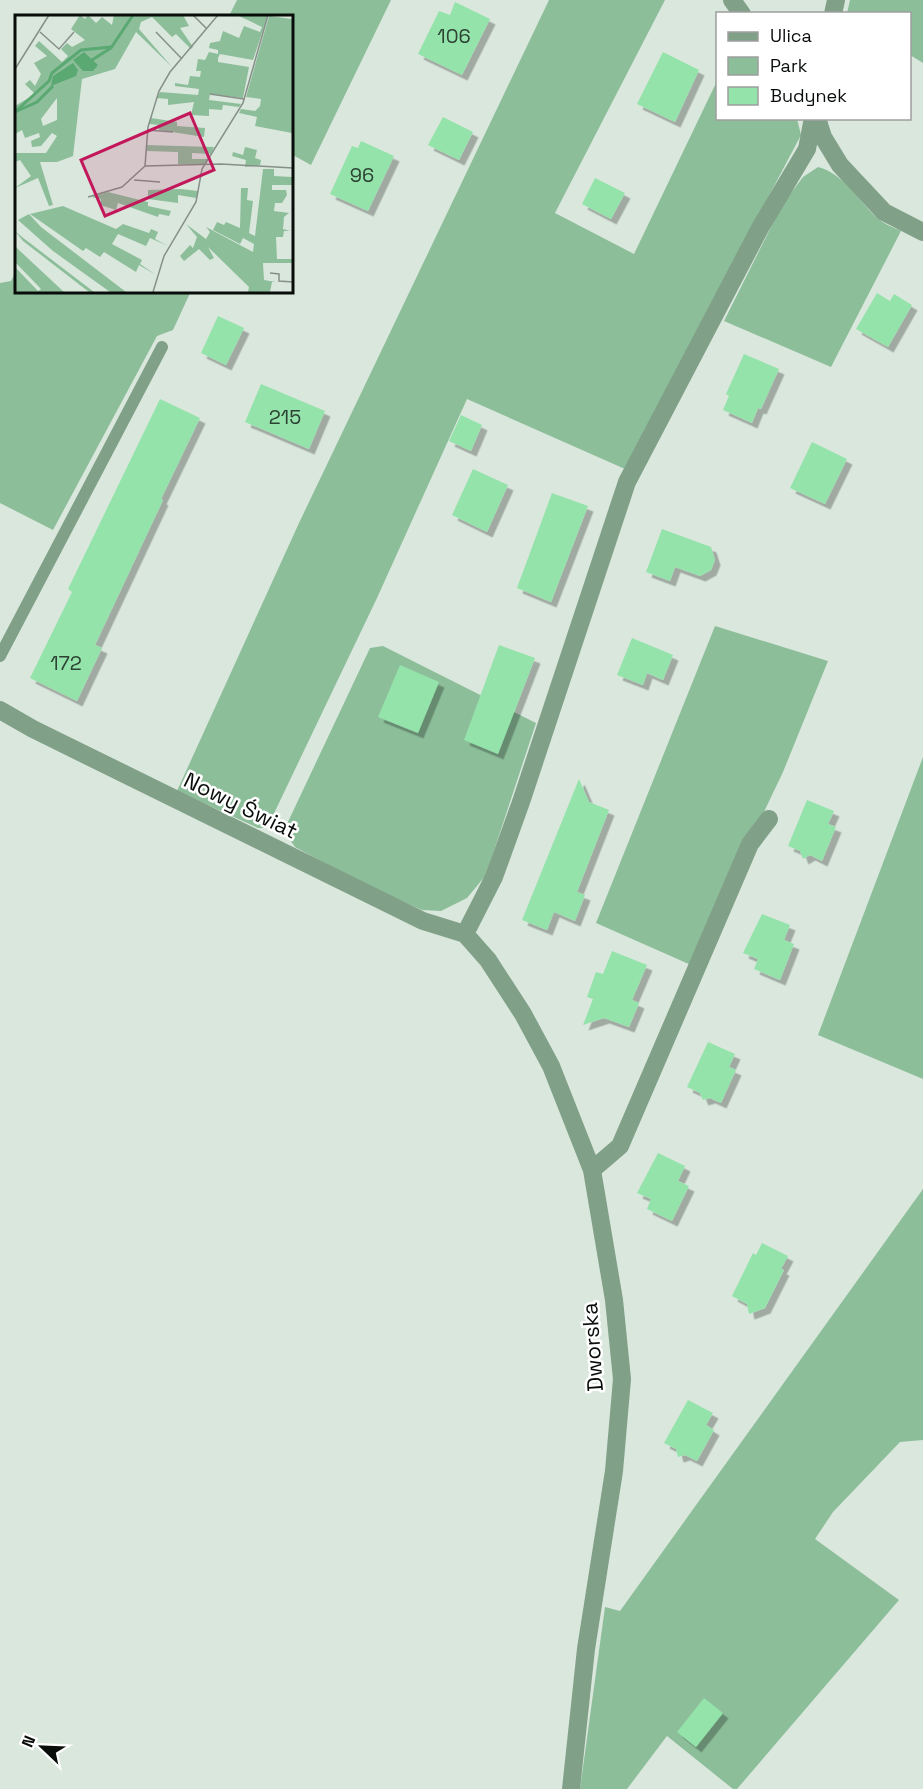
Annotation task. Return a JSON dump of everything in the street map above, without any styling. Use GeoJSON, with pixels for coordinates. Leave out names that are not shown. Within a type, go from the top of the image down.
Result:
{"type":"FeatureCollection","features":[{"type":"Feature","properties":{"kind":"street"},"geometry":{"type":"LineString","coordinates":[[465,934],[494,877],[521,802],[627,482],[760,228],[807,149],[814,120]]}},
{"type":"Feature","properties":{"kind":"street"},"geometry":{"type":"LineString","coordinates":[[816,120],[840,165],[884,212],[923,232]]}},
{"type":"Feature","properties":{"kind":"street","name":"Nowy Świat"},"geometry":{"type":"LineString","coordinates":[[0,710],[43,734],[423,921],[465,934]]}},
{"type":"Feature","properties":{"kind":"street"},"geometry":{"type":"LineString","coordinates":[[592,1170],[620,1146],[750,844],[769,819]]}},
{"type":"Feature","properties":{"kind":"street","name":"Dworska"},"geometry":{"type":"LineString","coordinates":[[465,934],[488,960],[524,1014],[551,1066],[592,1170],[614,1300],[622,1379],[614,1471],[586,1649],[571,1789]]}},
{"type":"Feature","properties":{"kind":"lane"},"geometry":{"type":"LineString","coordinates":[[0,656],[162,347]]}},
{"type":"Feature","properties":{"kind":"green space"},"geometry":{"type":"Polygon","coordinates":[[[237,0],[391,0],[311,165],[292,155],[292,15],[230,15],[237,0]]]}},
{"type":"Feature","properties":{"kind":"green space"},"geometry":{"type":"Polygon","coordinates":[[[549,0],[665,0],[555,213],[634,254],[716,83],[716,120],[797,120],[801,135],[625,469],[467,399],[377,598],[267,828],[258,828],[177,791],[299,523],[549,0]]]}},
{"type":"Feature","properties":{"kind":"green space"},"geometry":{"type":"Polygon","coordinates":[[[850,0],[923,0],[923,63],[911,56],[911,12],[847,12],[850,0]]]}},
{"type":"Feature","properties":{"kind":"green space"},"geometry":{"type":"Polygon","coordinates":[[[818,167],[844,182],[880,220],[901,231],[831,367],[724,321],[782,205],[803,177],[818,167]]]}},
{"type":"Feature","properties":{"kind":"green space"},"geometry":{"type":"Polygon","coordinates":[[[15,273],[15,292],[191,292],[173,330],[157,336],[53,530],[0,503],[0,283],[11,281],[15,273]]]}},
{"type":"Feature","properties":{"kind":"green space"},"geometry":{"type":"Polygon","coordinates":[[[715,626],[828,661],[783,772],[691,965],[596,923],[715,626]]]}},
{"type":"Feature","properties":{"kind":"green space"},"geometry":{"type":"Polygon","coordinates":[[[383,646],[536,723],[486,875],[467,898],[441,911],[422,910],[363,884],[295,847],[288,837],[287,824],[370,648],[383,646]]]}},
{"type":"Feature","properties":{"kind":"green space"},"geometry":{"type":"Polygon","coordinates":[[[923,757],[923,1079],[818,1035],[923,757]]]}},
{"type":"Feature","properties":{"kind":"green space"},"geometry":{"type":"Polygon","coordinates":[[[923,1189],[923,1440],[900,1442],[833,1512],[815,1539],[899,1600],[737,1789],[733,1789],[667,1736],[627,1789],[580,1789],[605,1607],[620,1611],[923,1189]]]}},
{"type":"Feature","properties":{"kind":"building"},"geometry":{"type":"Polygon","coordinates":[[[455,2],[490,19],[462,75],[418,54],[439,11],[450,15],[455,2]]]}},
{"type":"Feature","properties":{"kind":"building"},"geometry":{"type":"Polygon","coordinates":[[[663,52],[699,70],[675,122],[637,104],[663,52]]]}},
{"type":"Feature","properties":{"kind":"building"},"geometry":{"type":"Polygon","coordinates":[[[443,117],[473,132],[459,160],[428,145],[443,117]]]}},
{"type":"Feature","properties":{"kind":"building"},"geometry":{"type":"Polygon","coordinates":[[[361,141],[394,156],[368,211],[330,194],[352,146],[358,148],[361,141]]]}},
{"type":"Feature","properties":{"kind":"building"},"geometry":{"type":"Polygon","coordinates":[[[595,178],[625,193],[611,219],[582,204],[595,178]]]}},
{"type":"Feature","properties":{"kind":"building"},"geometry":{"type":"Polygon","coordinates":[[[877,293],[890,301],[894,294],[912,305],[888,347],[856,329],[877,293]]]}},
{"type":"Feature","properties":{"kind":"building"},"geometry":{"type":"Polygon","coordinates":[[[218,316],[244,328],[226,365],[201,353],[218,316]]]}},
{"type":"Feature","properties":{"kind":"building"},"geometry":{"type":"Polygon","coordinates":[[[744,354],[779,369],[752,423],[723,410],[729,396],[726,394],[744,354]]]}},
{"type":"Feature","properties":{"kind":"building"},"geometry":{"type":"Polygon","coordinates":[[[261,384],[325,411],[309,449],[245,422],[261,384]]]}},
{"type":"Feature","properties":{"kind":"building"},"geometry":{"type":"Polygon","coordinates":[[[160,399],[200,418],[95,645],[102,648],[77,701],[30,678],[72,592],[68,589],[160,399]]]}},
{"type":"Feature","properties":{"kind":"building"},"geometry":{"type":"Polygon","coordinates":[[[461,415],[482,425],[471,451],[449,441],[461,415]]]}},
{"type":"Feature","properties":{"kind":"building"},"geometry":{"type":"Polygon","coordinates":[[[812,442],[847,459],[825,504],[790,488],[812,442]]]}},
{"type":"Feature","properties":{"kind":"building"},"geometry":{"type":"Polygon","coordinates":[[[473,469],[508,485],[487,532],[452,515],[473,469]]]}},
{"type":"Feature","properties":{"kind":"building"},"geometry":{"type":"Polygon","coordinates":[[[552,493],[588,506],[551,602],[517,588],[552,493]]]}},
{"type":"Feature","properties":{"kind":"building"},"geometry":{"type":"Polygon","coordinates":[[[662,529],[711,547],[715,560],[711,570],[700,576],[675,567],[670,581],[646,572],[662,529]]]}},
{"type":"Feature","properties":{"kind":"building"},"geometry":{"type":"Polygon","coordinates":[[[632,638],[673,655],[663,680],[647,673],[643,685],[617,675],[632,638]]]}},
{"type":"Feature","properties":{"kind":"building"},"geometry":{"type":"Polygon","coordinates":[[[499,645],[535,658],[498,754],[464,740],[499,645]]]}},
{"type":"Feature","properties":{"kind":"building"},"geometry":{"type":"Polygon","coordinates":[[[400,665],[439,682],[418,733],[378,717],[400,665]]]}},
{"type":"Feature","properties":{"kind":"building"},"geometry":{"type":"Polygon","coordinates":[[[579,779],[589,802],[609,810],[577,892],[585,895],[575,921],[554,912],[547,930],[522,920],[579,779]]]}},
{"type":"Feature","properties":{"kind":"building"},"geometry":{"type":"Polygon","coordinates":[[[807,800],[834,811],[828,824],[836,827],[822,861],[810,855],[803,859],[800,851],[788,846],[807,800]]]}},
{"type":"Feature","properties":{"kind":"building"},"geometry":{"type":"Polygon","coordinates":[[[762,914],[790,925],[784,940],[794,944],[780,980],[754,969],[758,959],[743,953],[762,914]]]}},
{"type":"Feature","properties":{"kind":"building"},"geometry":{"type":"Polygon","coordinates":[[[612,951],[647,965],[632,1000],[639,1003],[629,1027],[604,1018],[583,1025],[593,999],[587,997],[596,972],[603,974],[612,951]]]}},
{"type":"Feature","properties":{"kind":"building"},"geometry":{"type":"Polygon","coordinates":[[[708,1042],[735,1054],[729,1067],[736,1070],[721,1103],[710,1098],[703,1100],[700,1093],[687,1087],[708,1042]]]}},
{"type":"Feature","properties":{"kind":"building"},"geometry":{"type":"Polygon","coordinates":[[[658,1153],[685,1166],[678,1181],[689,1186],[672,1221],[647,1209],[651,1199],[637,1193],[658,1153]]]}},
{"type":"Feature","properties":{"kind":"building"},"geometry":{"type":"Polygon","coordinates":[[[762,1243],[788,1256],[781,1269],[784,1270],[765,1308],[749,1314],[747,1304],[732,1296],[753,1253],[756,1255],[762,1243]]]}},
{"type":"Feature","properties":{"kind":"building"},"geometry":{"type":"Polygon","coordinates":[[[688,1400],[713,1413],[706,1425],[714,1430],[697,1461],[685,1455],[678,1457],[676,1449],[664,1443],[688,1400]]]}},
{"type":"Feature","properties":{"kind":"building"},"geometry":{"type":"Polygon","coordinates":[[[704,1698],[723,1713],[696,1747],[677,1732],[704,1698]]]}}]}
